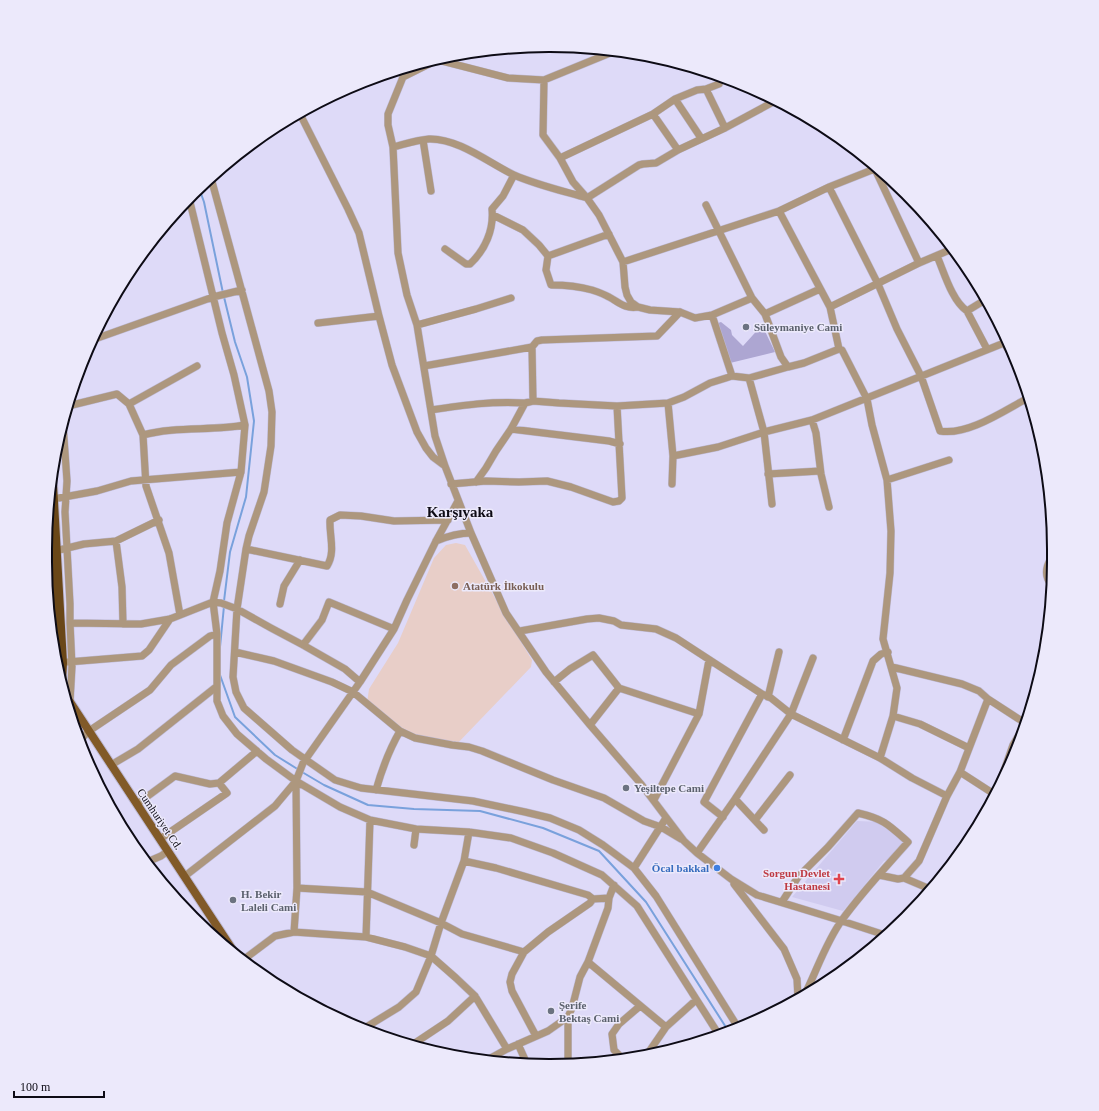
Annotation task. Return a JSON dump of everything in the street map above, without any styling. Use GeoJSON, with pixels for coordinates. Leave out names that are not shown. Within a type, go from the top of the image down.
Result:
{"type":"FeatureCollection","features":[{"type":"Feature","properties":{"kind":"highway"},"geometry":{"type":"LineString","coordinates":[[53,512],[55,551],[67,663],[65,671]]}},
{"type":"Feature","properties":{"kind":"main road","name":"Cumhuriyet Cd."},"geometry":{"type":"LineString","coordinates":[[75,710],[226,940]]}},
{"type":"Feature","properties":{"kind":"street"},"geometry":{"type":"LineString","coordinates":[[449,63],[508,78],[544,80],[607,55]]}},
{"type":"Feature","properties":{"kind":"street"},"geometry":{"type":"LineString","coordinates":[[416,70],[403,77],[388,114],[388,125],[394,147],[398,253],[407,296],[417,326],[435,436],[458,502],[506,613],[520,631],[546,672],[654,800],[684,841],[696,853],[731,879],[757,895],[880,934]]}},
{"type":"Feature","properties":{"kind":"street"},"geometry":{"type":"LineString","coordinates":[[544,80],[544,134],[560,158],[573,182],[599,215],[609,234],[623,262],[625,287],[631,302],[638,307],[650,310],[680,312],[696,318],[712,315],[752,298]]}},
{"type":"Feature","properties":{"kind":"street"},"geometry":{"type":"LineString","coordinates":[[560,158],[653,114],[696,90],[706,89],[719,84]]}},
{"type":"Feature","properties":{"kind":"street"},"geometry":{"type":"LineString","coordinates":[[706,89],[726,128]]}},
{"type":"Feature","properties":{"kind":"street"},"geometry":{"type":"LineString","coordinates":[[676,100],[701,138]]}},
{"type":"Feature","properties":{"kind":"street"},"geometry":{"type":"LineString","coordinates":[[394,147],[412,141],[430,139],[451,142],[514,175],[587,198],[639,165],[656,163],[701,138],[726,128],[771,103]]}},
{"type":"Feature","properties":{"kind":"street"},"geometry":{"type":"LineString","coordinates":[[653,114],[678,150]]}},
{"type":"Feature","properties":{"kind":"street"},"geometry":{"type":"LineString","coordinates":[[302,118],[359,233],[392,364],[418,432],[426,448],[433,457],[445,466]]}},
{"type":"Feature","properties":{"kind":"street"},"geometry":{"type":"LineString","coordinates":[[423,140],[431,191]]}},
{"type":"Feature","properties":{"kind":"street"},"geometry":{"type":"LineString","coordinates":[[623,262],[779,211],[829,187],[871,170]]}},
{"type":"Feature","properties":{"kind":"street"},"geometry":{"type":"LineString","coordinates":[[446,249],[466,264],[470,264],[488,240],[493,215],[492,209],[503,196],[514,175]]}},
{"type":"Feature","properties":{"kind":"street"},"geometry":{"type":"LineString","coordinates":[[880,177],[919,263]]}},
{"type":"Feature","properties":{"kind":"street"},"geometry":{"type":"LineString","coordinates":[[212,184],[239,290],[269,391],[272,412],[271,446],[264,492],[249,536],[235,609],[235,652],[233,677],[236,692],[244,708],[305,762],[335,780],[351,786],[376,790],[473,800],[550,818],[579,830],[615,853],[634,868],[668,914],[736,1023]]}},
{"type":"Feature","properties":{"kind":"street"},"geometry":{"type":"LineString","coordinates":[[829,187],[878,284],[897,329],[921,376],[940,431],[946,432],[967,428],[1024,400]]}},
{"type":"Feature","properties":{"kind":"street"},"geometry":{"type":"LineString","coordinates":[[191,205],[217,296],[246,426],[241,472],[227,523],[220,570],[213,602],[216,634],[217,701],[223,716],[237,734],[296,781],[340,806],[370,820],[416,829],[469,832],[511,838],[587,867],[602,875],[637,906],[715,1031]]}},
{"type":"Feature","properties":{"kind":"street"},"geometry":{"type":"LineString","coordinates":[[706,205],[752,298],[765,314],[781,357],[788,367]]}},
{"type":"Feature","properties":{"kind":"street"},"geometry":{"type":"LineString","coordinates":[[779,211],[830,307],[839,349],[842,350],[867,399],[872,425],[887,480],[891,531],[890,572],[884,639],[897,688],[893,716],[880,758]]}},
{"type":"Feature","properties":{"kind":"street"},"geometry":{"type":"LineString","coordinates":[[493,215],[523,230],[539,245],[548,256],[546,270],[551,285],[574,285],[610,297],[623,306],[631,308],[638,307]]}},
{"type":"Feature","properties":{"kind":"street"},"geometry":{"type":"LineString","coordinates":[[548,256],[609,234]]}},
{"type":"Feature","properties":{"kind":"street"},"geometry":{"type":"LineString","coordinates":[[830,307],[919,263],[947,251]]}},
{"type":"Feature","properties":{"kind":"street"},"geometry":{"type":"LineString","coordinates":[[937,256],[951,290],[962,308],[967,312],[987,349]]}},
{"type":"Feature","properties":{"kind":"street"},"geometry":{"type":"LineString","coordinates":[[765,314],[820,289]]}},
{"type":"Feature","properties":{"kind":"street"},"geometry":{"type":"LineString","coordinates":[[99,337],[217,296],[239,290]]}},
{"type":"Feature","properties":{"kind":"street"},"geometry":{"type":"LineString","coordinates":[[417,326],[476,310],[511,298]]}},
{"type":"Feature","properties":{"kind":"street"},"geometry":{"type":"LineString","coordinates":[[967,312],[981,303]]}},
{"type":"Feature","properties":{"kind":"street"},"geometry":{"type":"LineString","coordinates":[[424,366],[532,347],[537,341],[542,340],[657,336],[680,312]]}},
{"type":"Feature","properties":{"kind":"street"},"geometry":{"type":"LineString","coordinates":[[712,315],[732,376]]}},
{"type":"Feature","properties":{"kind":"street"},"geometry":{"type":"LineString","coordinates":[[318,323],[379,316]]}},
{"type":"Feature","properties":{"kind":"street"},"geometry":{"type":"LineString","coordinates":[[673,456],[718,447],[764,432],[812,420],[1002,344]]}},
{"type":"Feature","properties":{"kind":"street"},"geometry":{"type":"LineString","coordinates":[[532,347],[533,401]]}},
{"type":"Feature","properties":{"kind":"street"},"geometry":{"type":"LineString","coordinates":[[431,410],[474,403],[525,403],[533,401],[617,406],[668,403],[710,383],[732,376],[749,378],[804,363],[839,349]]}},
{"type":"Feature","properties":{"kind":"street"},"geometry":{"type":"LineString","coordinates":[[130,404],[197,366]]}},
{"type":"Feature","properties":{"kind":"street"},"geometry":{"type":"LineString","coordinates":[[749,378],[764,432],[772,504]]}},
{"type":"Feature","properties":{"kind":"street"},"geometry":{"type":"LineString","coordinates":[[74,405],[117,394],[130,404],[143,435],[146,486],[169,553],[180,615]]}},
{"type":"Feature","properties":{"kind":"street"},"geometry":{"type":"LineString","coordinates":[[476,482],[511,430],[525,403]]}},
{"type":"Feature","properties":{"kind":"street"},"geometry":{"type":"LineString","coordinates":[[668,403],[673,456],[672,484]]}},
{"type":"Feature","properties":{"kind":"street"},"geometry":{"type":"LineString","coordinates":[[451,484],[486,480],[520,482],[547,481],[571,487],[614,502],[619,501],[622,498],[617,406]]}},
{"type":"Feature","properties":{"kind":"street"},"geometry":{"type":"LineString","coordinates":[[812,420],[816,433],[820,471],[829,507]]}},
{"type":"Feature","properties":{"kind":"street"},"geometry":{"type":"LineString","coordinates":[[143,435],[159,431],[246,426]]}},
{"type":"Feature","properties":{"kind":"street"},"geometry":{"type":"LineString","coordinates":[[511,430],[609,441],[620,444]]}},
{"type":"Feature","properties":{"kind":"street"},"geometry":{"type":"LineString","coordinates":[[64,443],[66,481],[65,512],[70,604],[68,684]]}},
{"type":"Feature","properties":{"kind":"street"},"geometry":{"type":"LineString","coordinates":[[887,480],[949,460]]}},
{"type":"Feature","properties":{"kind":"street"},"geometry":{"type":"LineString","coordinates":[[768,474],[820,471]]}},
{"type":"Feature","properties":{"kind":"street"},"geometry":{"type":"LineString","coordinates":[[55,499],[98,491],[131,481],[241,472]]}},
{"type":"Feature","properties":{"kind":"street"},"geometry":{"type":"LineString","coordinates":[[185,876],[275,806],[296,781],[305,762],[360,682],[394,629],[436,540],[458,502]]}},
{"type":"Feature","properties":{"kind":"street"},"geometry":{"type":"LineString","coordinates":[[246,549],[326,566],[330,561],[332,554],[330,520],[340,515],[361,516],[394,521],[448,520]]}},
{"type":"Feature","properties":{"kind":"street"},"geometry":{"type":"LineString","coordinates":[[55,551],[84,544],[116,541],[158,520]]}},
{"type":"Feature","properties":{"kind":"street"},"geometry":{"type":"LineString","coordinates":[[436,540],[460,533],[471,533]]}},
{"type":"Feature","properties":{"kind":"street"},"geometry":{"type":"LineString","coordinates":[[116,541],[122,587],[123,624]]}},
{"type":"Feature","properties":{"kind":"street"},"geometry":{"type":"LineString","coordinates":[[280,604],[284,586],[300,560]]}},
{"type":"Feature","properties":{"kind":"street"},"geometry":{"type":"LineString","coordinates":[[70,623],[141,624],[170,619],[213,602],[221,603],[304,645],[345,670],[360,682]]}},
{"type":"Feature","properties":{"kind":"street"},"geometry":{"type":"LineString","coordinates":[[304,645],[322,620],[329,602],[394,629]]}},
{"type":"Feature","properties":{"kind":"street"},"geometry":{"type":"LineString","coordinates":[[520,631],[599,618],[614,621],[621,625],[656,630],[666,633],[765,695],[791,714],[880,758],[912,778],[947,796]]}},
{"type":"Feature","properties":{"kind":"street"},"geometry":{"type":"LineString","coordinates":[[67,663],[142,656],[149,650],[170,619]]}},
{"type":"Feature","properties":{"kind":"street"},"geometry":{"type":"LineString","coordinates":[[84,736],[89,731],[150,690],[171,665],[210,636],[216,634]]}},
{"type":"Feature","properties":{"kind":"street"},"geometry":{"type":"LineString","coordinates":[[235,652],[274,661],[332,682],[353,692],[400,731],[415,738],[482,751],[553,780],[604,798],[644,821],[661,827],[684,841]]}},
{"type":"Feature","properties":{"kind":"street"},"geometry":{"type":"LineString","coordinates":[[722,817],[704,802],[765,695],[779,652]]}},
{"type":"Feature","properties":{"kind":"street"},"geometry":{"type":"LineString","coordinates":[[843,740],[872,661],[881,654],[888,652]]}},
{"type":"Feature","properties":{"kind":"street"},"geometry":{"type":"LineString","coordinates":[[554,682],[570,669],[593,654],[619,688],[699,714]]}},
{"type":"Feature","properties":{"kind":"street"},"geometry":{"type":"LineString","coordinates":[[696,853],[735,799],[791,714],[813,658]]}},
{"type":"Feature","properties":{"kind":"street"},"geometry":{"type":"LineString","coordinates":[[654,800],[699,714],[709,660]]}},
{"type":"Feature","properties":{"kind":"street"},"geometry":{"type":"LineString","coordinates":[[892,667],[962,684],[979,691],[988,699],[1021,721]]}},
{"type":"Feature","properties":{"kind":"street"},"geometry":{"type":"LineString","coordinates":[[111,766],[138,749],[216,687]]}},
{"type":"Feature","properties":{"kind":"street"},"geometry":{"type":"LineString","coordinates":[[590,725],[619,688]]}},
{"type":"Feature","properties":{"kind":"street"},"geometry":{"type":"LineString","coordinates":[[904,878],[919,861],[947,796],[960,772],[988,699]]}},
{"type":"Feature","properties":{"kind":"street"},"geometry":{"type":"LineString","coordinates":[[893,716],[920,724],[969,748]]}},
{"type":"Feature","properties":{"kind":"street"},"geometry":{"type":"LineString","coordinates":[[376,790],[383,763],[390,747],[400,731]]}},
{"type":"Feature","properties":{"kind":"street"},"geometry":{"type":"LineString","coordinates":[[137,804],[175,776],[210,784],[219,783],[257,751]]}},
{"type":"Feature","properties":{"kind":"street"},"geometry":{"type":"LineString","coordinates":[[960,772],[990,792]]}},
{"type":"Feature","properties":{"kind":"street"},"geometry":{"type":"LineString","coordinates":[[755,820],[790,774]]}},
{"type":"Feature","properties":{"kind":"street"},"geometry":{"type":"LineString","coordinates":[[294,932],[297,888],[296,781]]}},
{"type":"Feature","properties":{"kind":"street"},"geometry":{"type":"LineString","coordinates":[[160,839],[227,793],[219,783]]}},
{"type":"Feature","properties":{"kind":"street"},"geometry":{"type":"LineString","coordinates":[[735,799],[764,830]]}},
{"type":"Feature","properties":{"kind":"street"},"geometry":{"type":"LineString","coordinates":[[782,902],[798,877],[828,847],[858,813],[876,817],[888,824],[908,842],[842,921],[825,951],[809,985]]}},
{"type":"Feature","properties":{"kind":"street"},"geometry":{"type":"LineString","coordinates":[[634,868],[666,818]]}},
{"type":"Feature","properties":{"kind":"street"},"geometry":{"type":"LineString","coordinates":[[366,937],[370,820]]}},
{"type":"Feature","properties":{"kind":"street"},"geometry":{"type":"LineString","coordinates":[[414,845],[416,829]]}},
{"type":"Feature","properties":{"kind":"street"},"geometry":{"type":"LineString","coordinates":[[370,1025],[399,1007],[416,992],[431,956],[441,923],[464,861],[469,832]]}},
{"type":"Feature","properties":{"kind":"street"},"geometry":{"type":"LineString","coordinates":[[152,860],[168,851]]}},
{"type":"Feature","properties":{"kind":"street"},"geometry":{"type":"LineString","coordinates":[[464,861],[496,868],[588,895],[593,899],[609,898]]}},
{"type":"Feature","properties":{"kind":"street"},"geometry":{"type":"LineString","coordinates":[[879,875],[898,879],[904,878],[926,887]]}},
{"type":"Feature","properties":{"kind":"street"},"geometry":{"type":"LineString","coordinates":[[731,879],[784,949],[797,979],[798,992]]}},
{"type":"Feature","properties":{"kind":"street"},"geometry":{"type":"LineString","coordinates":[[568,1058],[568,1018],[580,977],[588,962],[608,908],[609,898],[614,885]]}},
{"type":"Feature","properties":{"kind":"street"},"geometry":{"type":"LineString","coordinates":[[297,888],[367,892],[441,923],[462,934],[524,952]]}},
{"type":"Feature","properties":{"kind":"street"},"geometry":{"type":"LineString","coordinates":[[536,1036],[512,991],[510,982],[512,974],[524,952],[548,932],[590,903],[593,899]]}},
{"type":"Feature","properties":{"kind":"street"},"geometry":{"type":"LineString","coordinates":[[248,957],[275,936],[294,932],[366,937],[405,947],[431,956],[475,996],[507,1049]]}},
{"type":"Feature","properties":{"kind":"street"},"geometry":{"type":"LineString","coordinates":[[588,962],[666,1027]]}},
{"type":"Feature","properties":{"kind":"street"},"geometry":{"type":"LineString","coordinates":[[418,1041],[448,1021],[475,996]]}},
{"type":"Feature","properties":{"kind":"street"},"geometry":{"type":"LineString","coordinates":[[652,1048],[666,1027],[696,1000]]}},
{"type":"Feature","properties":{"kind":"street"},"geometry":{"type":"LineString","coordinates":[[618,1054],[614,1050],[612,1034],[619,1024],[640,1006]]}},
{"type":"Feature","properties":{"kind":"street"},"geometry":{"type":"LineString","coordinates":[[494,1056],[548,1031],[568,1018]]}},
{"type":"Feature","properties":{"kind":"street"},"geometry":{"type":"LineString","coordinates":[[518,1044],[524,1058]]}},
{"type":"Feature","properties":{"kind":"shaded area"},"geometry":{"type":"Polygon","coordinates":[[[721,322],[731,330],[732,335],[743,346],[762,325],[775,352],[730,363],[718,323],[721,322]]]}},
{"type":"Feature","properties":{"kind":"shaded area"},"geometry":{"type":"Polygon","coordinates":[[[456,543],[465,545],[532,660],[531,667],[455,746],[420,738],[402,729],[367,703],[369,689],[398,643],[434,558],[446,545],[456,543]]]}},
{"type":"Feature","properties":{"kind":"shaded area","name":"Sorgun Devlet Hastanesi"},"geometry":{"type":"Polygon","coordinates":[[[857,821],[882,822],[904,841],[891,859],[884,861],[843,911],[792,897],[857,821]]]}},
{"type":"Feature","properties":{"kind":"waterway"},"geometry":{"type":"LineString","coordinates":[[201,195],[223,293]]}},
{"type":"Feature","properties":{"kind":"waterway"},"geometry":{"type":"LineString","coordinates":[[224,297],[235,342],[247,377],[254,421],[246,497],[230,552],[224,601]]}},
{"type":"Feature","properties":{"kind":"waterway"},"geometry":{"type":"LineString","coordinates":[[220,647],[224,606]]}},
{"type":"Feature","properties":{"kind":"waterway"},"geometry":{"type":"LineString","coordinates":[[220,675],[235,717],[275,755],[299,770]]}},
{"type":"Feature","properties":{"kind":"waterway"},"geometry":{"type":"LineString","coordinates":[[302,772],[324,785],[368,805],[414,809],[480,811],[543,828],[599,851],[646,902],[726,1027]]}},
{"type":"Feature","properties":{"kind":"place","name":"Süleymaniye Cami"},"geometry":{"type":"Point","coordinates":[746,327]}},
{"type":"Feature","properties":{"kind":"place","name":"Atatürk İlkokulu"},"geometry":{"type":"Point","coordinates":[455,586]}},
{"type":"Feature","properties":{"kind":"place","name":"Yeşiltepe Cami"},"geometry":{"type":"Point","coordinates":[626,788]}},
{"type":"Feature","properties":{"kind":"place","name":"Öcal bakkal"},"geometry":{"type":"Point","coordinates":[717,868]}},
{"type":"Feature","properties":{"kind":"place","name":"Sorgun Devlet Hastanesi"},"geometry":{"type":"Point","coordinates":[839,879]}},
{"type":"Feature","properties":{"kind":"place","name":"H. Bekir Laleli Cami"},"geometry":{"type":"Point","coordinates":[233,900]}},
{"type":"Feature","properties":{"kind":"place","name":"Şerife Bektaş Cami"},"geometry":{"type":"Point","coordinates":[551,1011]}},
{"type":"Feature","properties":{"kind":"district","name":"Karşıyaka"},"geometry":{"type":"Point","coordinates":[460,512]}}]}
